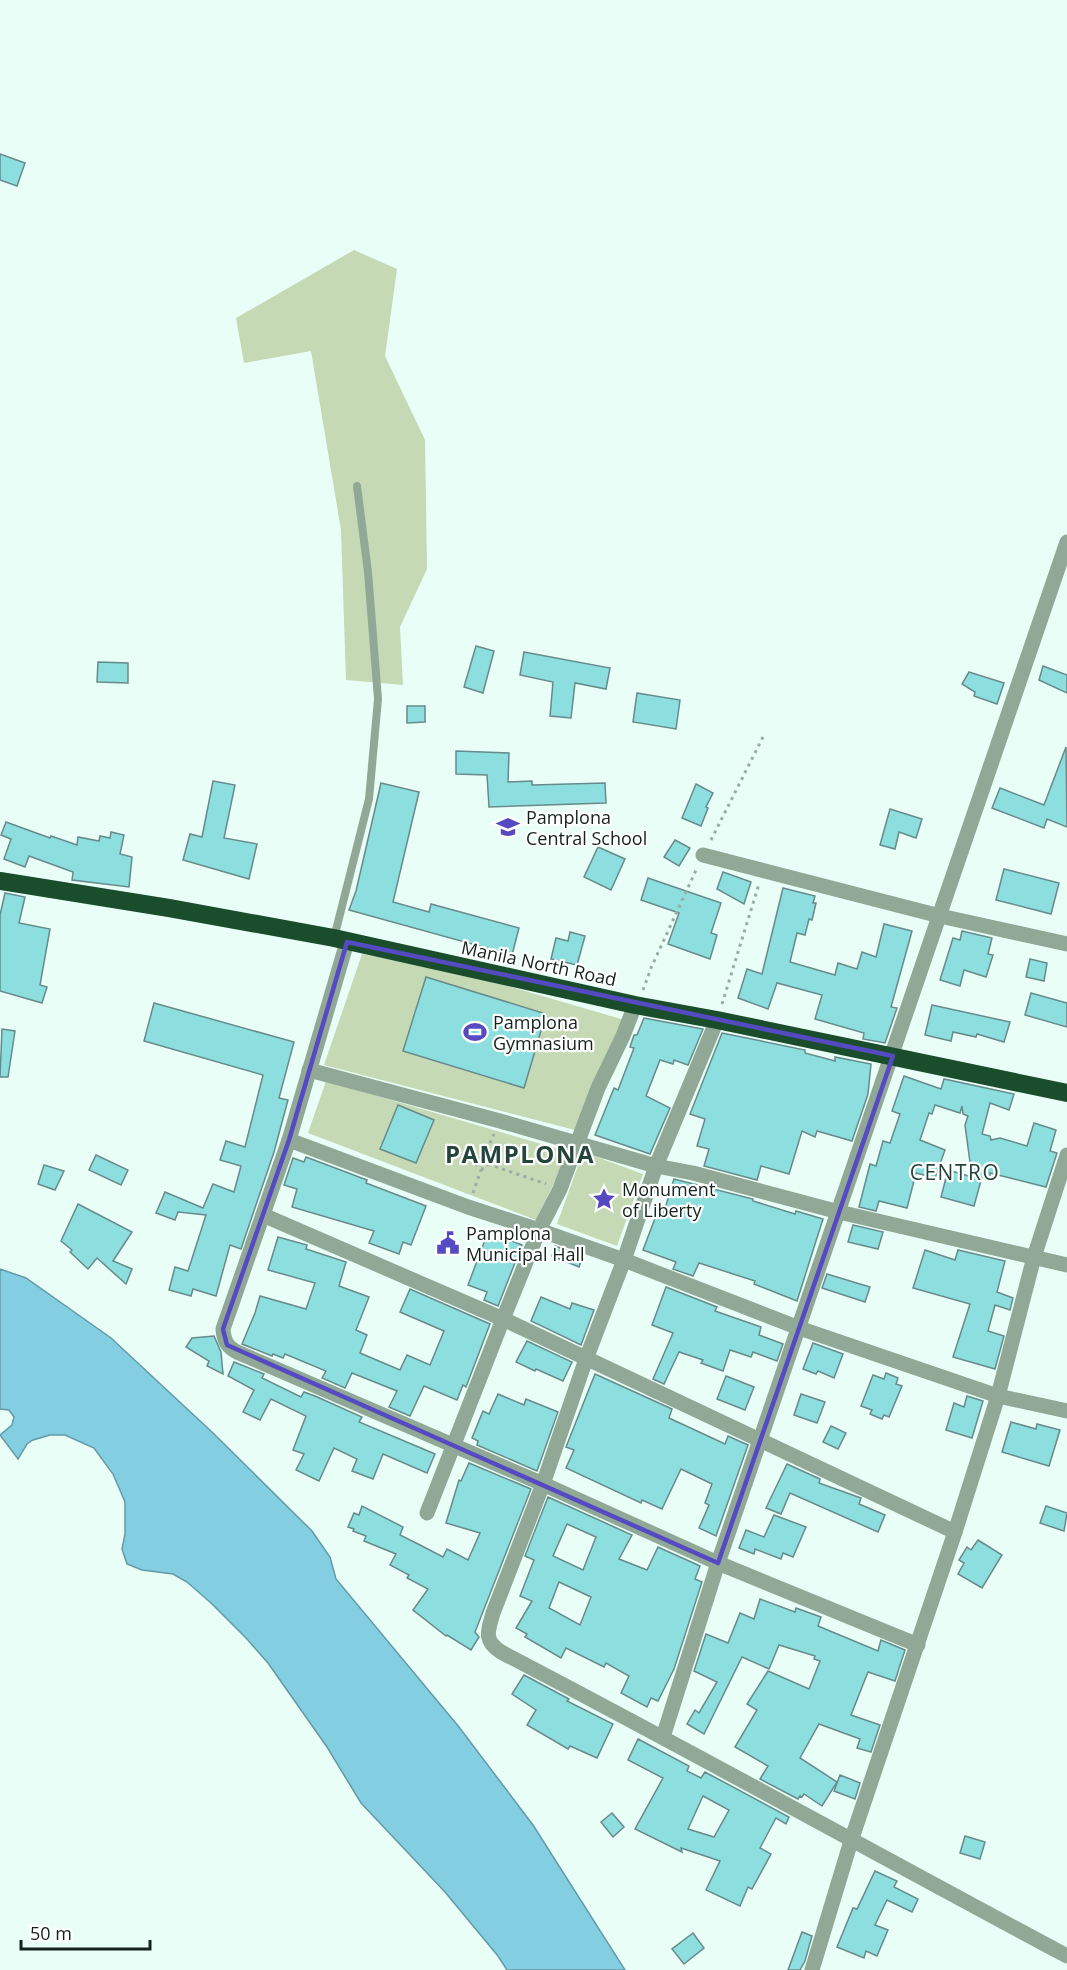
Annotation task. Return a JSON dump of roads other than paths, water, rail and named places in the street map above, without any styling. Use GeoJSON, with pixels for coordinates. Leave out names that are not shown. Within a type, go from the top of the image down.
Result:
{"type":"FeatureCollection","features":[{"type":"Feature","properties":{"kind":"highway","name":"Manila North Road"},"geometry":{"type":"LineString","coordinates":[[0,881],[169,908],[341,940],[635,1005],[1067,1093]]}},
{"type":"Feature","properties":{"kind":"street"},"geometry":{"type":"LineString","coordinates":[[663,1737],[718,1563],[1067,542]]}},
{"type":"Feature","properties":{"kind":"street"},"geometry":{"type":"LineString","coordinates":[[703,855],[940,916],[1067,944]]}},
{"type":"Feature","properties":{"kind":"street"},"geometry":{"type":"LineString","coordinates":[[341,940],[289,1140],[223,1329],[227,1345],[237,1352],[543,1484],[718,1563],[918,1645]]}},
{"type":"Feature","properties":{"kind":"street"},"geometry":{"type":"LineString","coordinates":[[427,1514],[502,1319],[539,1230],[560,1189],[576,1144],[635,1005]]}},
{"type":"Feature","properties":{"kind":"street"},"geometry":{"type":"LineString","coordinates":[[717,1020],[656,1166],[543,1484],[493,1613],[487,1633],[490,1642],[501,1652],[786,1803],[851,1841],[1067,1956]]}},
{"type":"Feature","properties":{"kind":"street"},"geometry":{"type":"LineString","coordinates":[[309,1070],[656,1166],[693,1173],[839,1212],[1067,1265]]}},
{"type":"Feature","properties":{"kind":"street"},"geometry":{"type":"LineString","coordinates":[[289,1140],[468,1207],[624,1260],[800,1328],[998,1396],[1067,1411]]}},
{"type":"Feature","properties":{"kind":"street"},"geometry":{"type":"LineString","coordinates":[[812,1970],[851,1841],[918,1645],[998,1396],[1034,1257],[1067,1155]]}},
{"type":"Feature","properties":{"kind":"street"},"geometry":{"type":"LineString","coordinates":[[263,1215],[502,1319],[955,1532]]}},
{"type":"Feature","properties":{"kind":"lane"},"geometry":{"type":"LineString","coordinates":[[341,940],[369,799],[378,699],[368,573],[357,486]]}},
{"type":"Feature","properties":{"kind":"water"},"geometry":{"type":"Polygon","coordinates":[[[0,1269],[26,1278],[111,1338],[213,1433],[312,1531],[330,1557],[336,1579],[459,1727],[533,1825],[625,1970],[507,1970],[445,1892],[361,1803],[327,1747],[268,1663],[246,1638],[187,1582],[173,1574],[142,1570],[127,1564],[122,1549],[125,1534],[125,1502],[113,1474],[94,1448],[65,1435],[50,1435],[27,1444],[18,1459],[0,1435],[12,1425],[14,1417],[9,1410],[0,1409],[0,1269]]]}},
{"type":"Feature","properties":{"kind":"place","name":"Pamplona Central School"},"geometry":{"type":"Point","coordinates":[508,827]}},
{"type":"Feature","properties":{"kind":"place","name":"Pamplona Gymnasium"},"geometry":{"type":"Point","coordinates":[475,1032]}},
{"type":"Feature","properties":{"kind":"place","name":"Monument of Liberty"},"geometry":{"type":"Point","coordinates":[604,1199]}},
{"type":"Feature","properties":{"kind":"place","name":"Pamplona Municipal Hall"},"geometry":{"type":"Point","coordinates":[448,1243]}},
{"type":"Feature","properties":{"kind":"district","name":"PAMPLONA"},"geometry":{"type":"Point","coordinates":[520,1153]}},
{"type":"Feature","properties":{"kind":"district","name":"CENTRO"},"geometry":{"type":"Point","coordinates":[955,1172]}}]}
